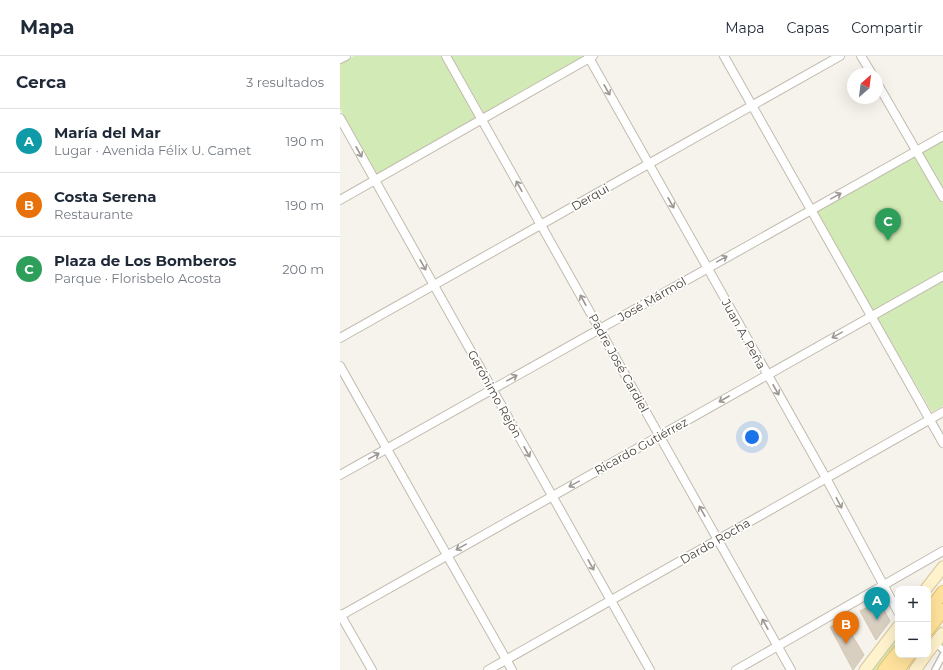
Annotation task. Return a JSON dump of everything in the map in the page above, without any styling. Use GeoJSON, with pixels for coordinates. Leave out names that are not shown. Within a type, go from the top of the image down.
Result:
{"type":"FeatureCollection","features":[{"type":"Feature","properties":{"kind":"main road"},"geometry":{"type":"LineString","coordinates":[[928,586],[943,567]]}},
{"type":"Feature","properties":{"kind":"main road"},"geometry":{"type":"LineString","coordinates":[[931,608],[943,592]]}},
{"type":"Feature","properties":{"kind":"main road"},"geometry":{"type":"LineString","coordinates":[[931,626],[943,610]]}},
{"type":"Feature","properties":{"kind":"main road"},"geometry":{"type":"LineString","coordinates":[[865,670],[895,630]]}},
{"type":"Feature","properties":{"kind":"main road"},"geometry":{"type":"LineString","coordinates":[[939,646],[943,633]]}},
{"type":"Feature","properties":{"kind":"main road"},"geometry":{"type":"LineString","coordinates":[[884,670],[895,656]]}},
{"type":"Feature","properties":{"kind":"main road"},"geometry":{"type":"LineString","coordinates":[[898,670],[907,658]]}},
{"type":"Feature","properties":{"kind":"main road"},"geometry":{"type":"LineString","coordinates":[[915,670],[924,658]]}},
{"type":"Feature","properties":{"kind":"street"},"geometry":{"type":"LineString","coordinates":[[340,59],[346,56]]}},
{"type":"Feature","properties":{"kind":"street","name":"Padre José Cardiel"},"geometry":{"type":"LineString","coordinates":[[446,56],[791,670]]}},
{"type":"Feature","properties":{"kind":"street"},"geometry":{"type":"LineString","coordinates":[[724,56],[943,442]]}},
{"type":"Feature","properties":{"kind":"street","name":"Derqui"},"geometry":{"type":"LineString","coordinates":[[340,338],[840,56]]}},
{"type":"Feature","properties":{"kind":"street"},"geometry":{"type":"LineString","coordinates":[[861,56],[868,68]]}},
{"type":"Feature","properties":{"kind":"street"},"geometry":{"type":"LineString","coordinates":[[340,200],[590,57]]}},
{"type":"Feature","properties":{"kind":"street","name":"Juan A. Peña"},"geometry":{"type":"LineString","coordinates":[[590,57],[826,478],[895,607]]}},
{"type":"Feature","properties":{"kind":"street"},"geometry":{"type":"LineString","coordinates":[[883,93],[943,198]]}},
{"type":"Feature","properties":{"kind":"street","name":"Gerónimo Rejón"},"geometry":{"type":"LineString","coordinates":[[340,118],[650,670]]}},
{"type":"Feature","properties":{"kind":"street","name":"José Mármol"},"geometry":{"type":"LineString","coordinates":[[340,475],[707,267],[943,136]]}},
{"type":"Feature","properties":{"kind":"street","name":"Ricardo Gutiérrez"},"geometry":{"type":"LineString","coordinates":[[340,615],[943,276]]}},
{"type":"Feature","properties":{"kind":"street"},"geometry":{"type":"LineString","coordinates":[[340,366],[512,670]]}},
{"type":"Feature","properties":{"kind":"street","name":"Dardo Rocha"},"geometry":{"type":"LineString","coordinates":[[488,670],[943,412]]}},
{"type":"Feature","properties":{"kind":"street"},"geometry":{"type":"LineString","coordinates":[[736,670],[943,551]]}},
{"type":"Feature","properties":{"kind":"street"},"geometry":{"type":"LineString","coordinates":[[340,615],[372,670]]}},
{"type":"Feature","properties":{"kind":"street"},"geometry":{"type":"LineString","coordinates":[[935,670],[943,655]]}},
{"type":"Feature","properties":{"kind":"green space"},"geometry":{"type":"Polygon","coordinates":[[[354,56],[441,56],[477,118],[377,174],[340,109],[340,64],[354,56]]]}},
{"type":"Feature","properties":{"kind":"green space"},"geometry":{"type":"Polygon","coordinates":[[[451,56],[584,56],[484,113],[451,56]]]}},
{"type":"Feature","properties":{"kind":"green space"},"geometry":{"type":"Polygon","coordinates":[[[943,138],[943,273],[871,313],[815,209],[943,138]]]}},
{"type":"Feature","properties":{"kind":"green space"},"geometry":{"type":"Polygon","coordinates":[[[943,280],[943,406],[932,412],[877,317],[943,280]]]}},
{"type":"Feature","properties":{"kind":"green space"},"geometry":{"type":"Polygon","coordinates":[[[895,637],[895,647],[878,670],[870,670],[895,637]]]}},
{"type":"Feature","properties":{"kind":"building"},"geometry":{"type":"Polygon","coordinates":[[[879,601],[890,621],[876,640],[860,611],[879,601]]]}},
{"type":"Feature","properties":{"kind":"building"},"geometry":{"type":"Polygon","coordinates":[[[843,620],[864,655],[853,670],[830,627],[843,620]]]}},
{"type":"Feature","properties":{"kind":"place","name":"Plaza de Los Bomberos"},"geometry":{"type":"Point","coordinates":[888,241]}},
{"type":"Feature","properties":{"kind":"place","name":"María del Mar"},"geometry":{"type":"Point","coordinates":[877,620]}},
{"type":"Feature","properties":{"kind":"place","name":"Costa Serena"},"geometry":{"type":"Point","coordinates":[846,644]}}]}
